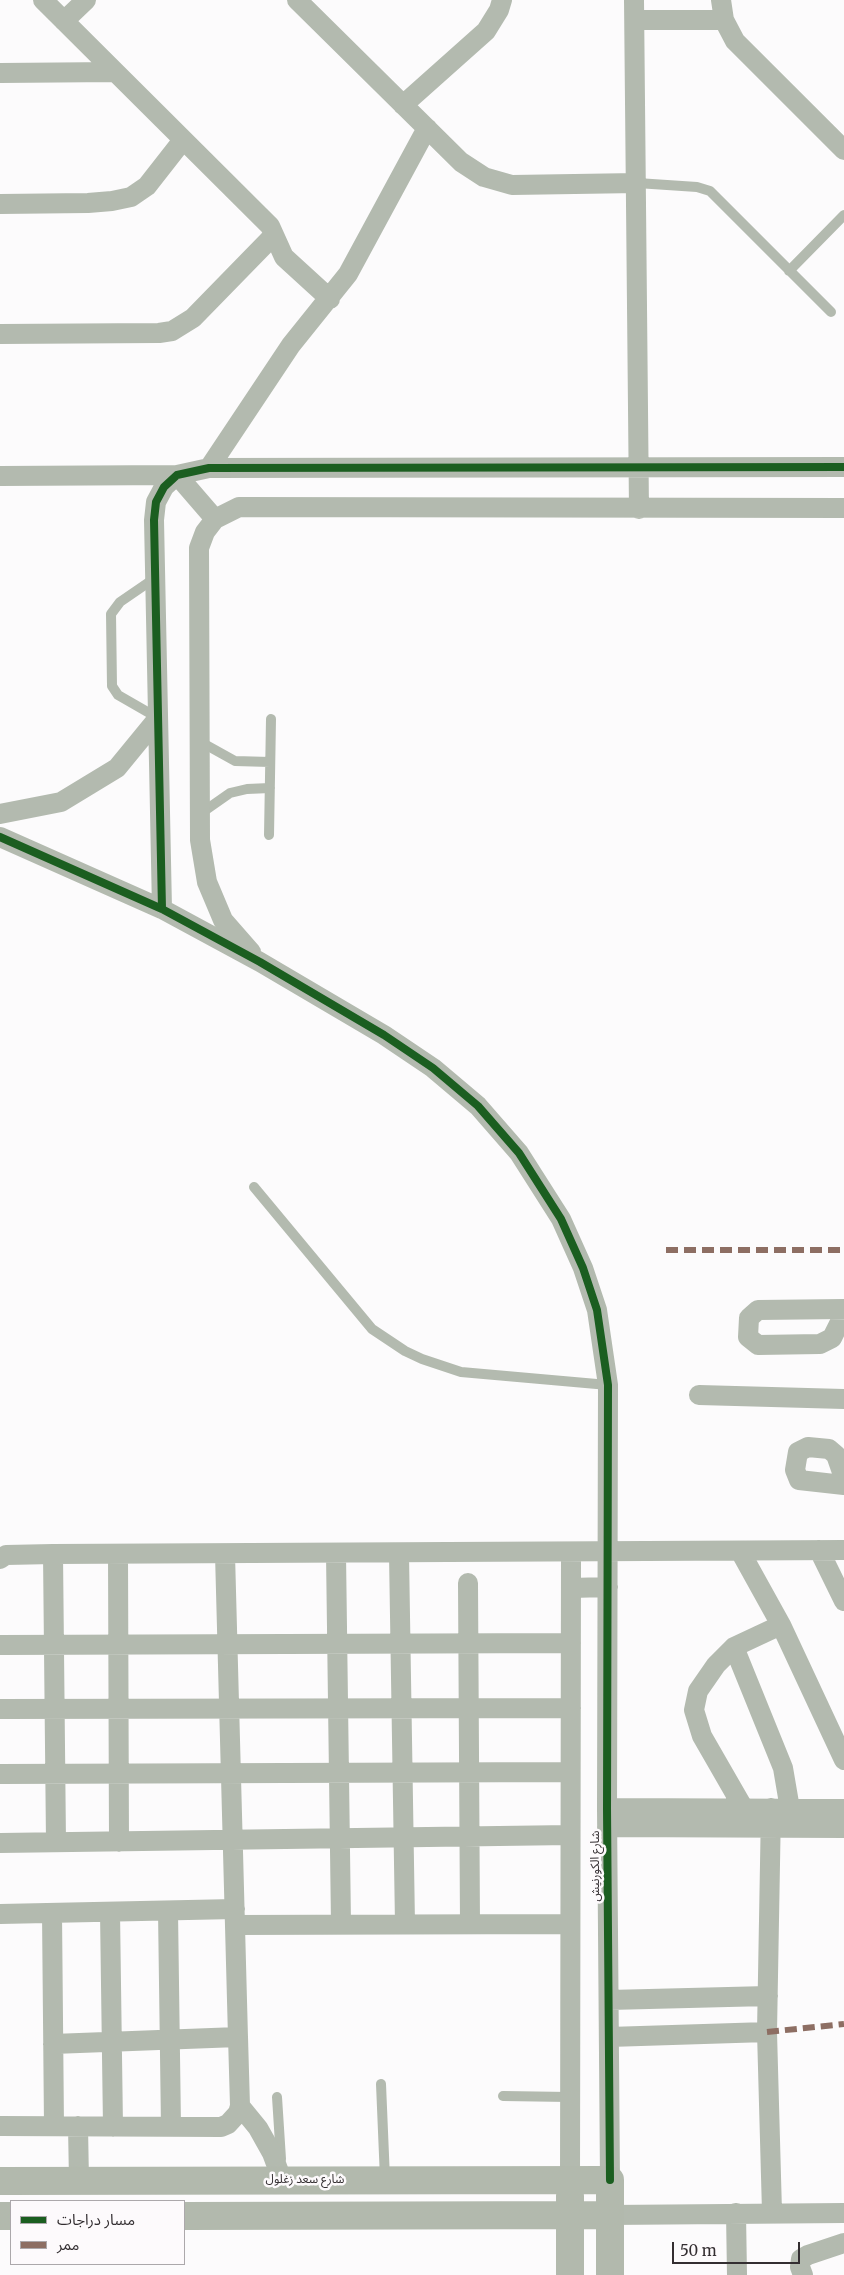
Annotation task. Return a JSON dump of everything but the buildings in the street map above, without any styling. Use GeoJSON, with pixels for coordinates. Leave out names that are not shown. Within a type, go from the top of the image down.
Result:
{"type":"FeatureCollection","features":[{"type":"Feature","properties":{"kind":"main road","name":"شارع الكورنيش"},"geometry":{"type":"LineString","coordinates":[[570,2180],[570,2275]]}},
{"type":"Feature","properties":{"kind":"main road","name":"شارع سعد زغلول"},"geometry":{"type":"LineString","coordinates":[[0,2181],[610,2180]]}},
{"type":"Feature","properties":{"kind":"main road","name":"شارع الكورنيش"},"geometry":{"type":"LineString","coordinates":[[610,2180],[610,2275]]}},
{"type":"Feature","properties":{"kind":"main road"},"geometry":{"type":"LineString","coordinates":[[185,2216],[610,2215]]}},
{"type":"Feature","properties":{"kind":"street"},"geometry":{"type":"LineString","coordinates":[[43,0],[270,226],[284,257],[330,299]]}},
{"type":"Feature","properties":{"kind":"street"},"geometry":{"type":"LineString","coordinates":[[64,21],[86,0]]}},
{"type":"Feature","properties":{"kind":"street"},"geometry":{"type":"LineString","coordinates":[[403,105],[486,31],[499,10],[502,0]]}},
{"type":"Feature","properties":{"kind":"street"},"geometry":{"type":"LineString","coordinates":[[634,0],[639,509]]}},
{"type":"Feature","properties":{"kind":"street"},"geometry":{"type":"LineString","coordinates":[[721,0],[724,20],[735,41],[844,150]]}},
{"type":"Feature","properties":{"kind":"street"},"geometry":{"type":"LineString","coordinates":[[308,4],[403,105],[461,162],[484,177],[512,185],[636,183]]}},
{"type":"Feature","properties":{"kind":"street"},"geometry":{"type":"LineString","coordinates":[[635,20],[724,20]]}},
{"type":"Feature","properties":{"kind":"street"},"geometry":{"type":"LineString","coordinates":[[0,73],[115,72]]}},
{"type":"Feature","properties":{"kind":"street"},"geometry":{"type":"LineString","coordinates":[[209,468],[291,345],[330,299],[348,274],[427,128]]}},
{"type":"Feature","properties":{"kind":"street"},"geometry":{"type":"LineString","coordinates":[[0,204],[88,203],[112,201],[131,196],[147,186],[183,140]]}},
{"type":"Feature","properties":{"kind":"street"},"geometry":{"type":"LineString","coordinates":[[0,334],[159,333],[172,331],[193,318],[274,235]]}},
{"type":"Feature","properties":{"kind":"street"},"geometry":{"type":"LineString","coordinates":[[0,476],[177,475],[209,468],[844,467]]}},
{"type":"Feature","properties":{"kind":"street"},"geometry":{"type":"LineString","coordinates":[[177,475],[215,519]]}},
{"type":"Feature","properties":{"kind":"street"},"geometry":{"type":"LineString","coordinates":[[162,909],[154,520],[156,502],[164,487],[177,475]]}},
{"type":"Feature","properties":{"kind":"street"},"geometry":{"type":"LineString","coordinates":[[260,962],[223,920],[207,882],[200,840],[199,548],[205,532],[215,519],[239,507],[844,508]]}},
{"type":"Feature","properties":{"kind":"street"},"geometry":{"type":"LineString","coordinates":[[0,814],[61,802],[117,768],[158,718]]}},
{"type":"Feature","properties":{"kind":"street","name":"شارع الكورنيش"},"geometry":{"type":"LineString","coordinates":[[0,837],[162,909],[260,962],[384,1035],[433,1068],[478,1106],[519,1153],[561,1219],[583,1268],[597,1310],[608,1385],[607,1818],[610,2180]]}},
{"type":"Feature","properties":{"kind":"street"},"geometry":{"type":"LineString","coordinates":[[844,1309],[758,1310],[749,1318],[748,1337],[758,1345],[820,1344],[832,1338],[844,1314]]}},
{"type":"Feature","properties":{"kind":"street"},"geometry":{"type":"LineString","coordinates":[[700,1395],[844,1399]]}},
{"type":"Feature","properties":{"kind":"street"},"geometry":{"type":"LineString","coordinates":[[844,1478],[836,1455],[829,1449],[808,1447],[798,1452],[795,1470],[799,1480],[844,1485]]}},
{"type":"Feature","properties":{"kind":"street"},"geometry":{"type":"LineString","coordinates":[[819,1550],[844,1601]]}},
{"type":"Feature","properties":{"kind":"street"},"geometry":{"type":"LineString","coordinates":[[0,1559],[6,1555],[53,1554],[399,1554],[844,1550]]}},
{"type":"Feature","properties":{"kind":"street"},"geometry":{"type":"LineString","coordinates":[[740,1551],[781,1625],[844,1760]]}},
{"type":"Feature","properties":{"kind":"street","name":"شارع الكورنيش"},"geometry":{"type":"LineString","coordinates":[[570,2180],[571,1552]]}},
{"type":"Feature","properties":{"kind":"street"},"geometry":{"type":"LineString","coordinates":[[53,1554],[56,1842]]}},
{"type":"Feature","properties":{"kind":"street"},"geometry":{"type":"LineString","coordinates":[[118,1554],[119,1842]]}},
{"type":"Feature","properties":{"kind":"street"},"geometry":{"type":"LineString","coordinates":[[0,2126],[221,2127],[233,2119],[240,2106],[225,1554]]}},
{"type":"Feature","properties":{"kind":"street"},"geometry":{"type":"LineString","coordinates":[[336,1554],[341,1924]]}},
{"type":"Feature","properties":{"kind":"street"},"geometry":{"type":"LineString","coordinates":[[399,1554],[404,1924]]}},
{"type":"Feature","properties":{"kind":"street"},"geometry":{"type":"LineString","coordinates":[[468,1583],[470,1924]]}},
{"type":"Feature","properties":{"kind":"street"},"geometry":{"type":"LineString","coordinates":[[571,1588],[608,1586]]}},
{"type":"Feature","properties":{"kind":"street"},"geometry":{"type":"LineString","coordinates":[[744,1808],[702,1736],[694,1710],[698,1691],[716,1665],[734,1647],[781,1625]]}},
{"type":"Feature","properties":{"kind":"street"},"geometry":{"type":"LineString","coordinates":[[0,1645],[571,1643]]}},
{"type":"Feature","properties":{"kind":"street"},"geometry":{"type":"LineString","coordinates":[[734,1647],[783,1768],[777,1815],[767,2032],[772,2212]]}},
{"type":"Feature","properties":{"kind":"street"},"geometry":{"type":"LineString","coordinates":[[0,1709],[571,1708]]}},
{"type":"Feature","properties":{"kind":"street"},"geometry":{"type":"LineString","coordinates":[[0,1774],[570,1772]]}},
{"type":"Feature","properties":{"kind":"street"},"geometry":{"type":"LineString","coordinates":[[607,1818],[744,1808],[844,1828]]}},
{"type":"Feature","properties":{"kind":"street"},"geometry":{"type":"LineString","coordinates":[[607,1818],[777,1815],[844,1808]]}},
{"type":"Feature","properties":{"kind":"street"},"geometry":{"type":"LineString","coordinates":[[0,1843],[570,1835]]}},
{"type":"Feature","properties":{"kind":"street"},"geometry":{"type":"LineString","coordinates":[[0,1914],[168,1911],[341,1924],[570,1924]]}},
{"type":"Feature","properties":{"kind":"street"},"geometry":{"type":"LineString","coordinates":[[168,1911],[171,2127]]}},
{"type":"Feature","properties":{"kind":"street"},"geometry":{"type":"LineString","coordinates":[[110,1912],[113,2126]]}},
{"type":"Feature","properties":{"kind":"street"},"geometry":{"type":"LineString","coordinates":[[52,1913],[54,2126]]}},
{"type":"Feature","properties":{"kind":"street"},"geometry":{"type":"LineString","coordinates":[[609,2000],[768,1996]]}},
{"type":"Feature","properties":{"kind":"street"},"geometry":{"type":"LineString","coordinates":[[609,2037],[767,2032]]}},
{"type":"Feature","properties":{"kind":"street"},"geometry":{"type":"LineString","coordinates":[[53,2044],[238,2036]]}},
{"type":"Feature","properties":{"kind":"street"},"geometry":{"type":"LineString","coordinates":[[240,2106],[258,2128],[272,2153],[282,2180]]}},
{"type":"Feature","properties":{"kind":"street"},"geometry":{"type":"LineString","coordinates":[[78,2126],[79,2181]]}},
{"type":"Feature","properties":{"kind":"street"},"geometry":{"type":"LineString","coordinates":[[610,2215],[772,2212],[844,2213]]}},
{"type":"Feature","properties":{"kind":"street"},"geometry":{"type":"LineString","coordinates":[[736,2213],[737,2275]]}},
{"type":"Feature","properties":{"kind":"street"},"geometry":{"type":"LineString","coordinates":[[804,2275],[800,2267],[801,2259],[844,2243]]}},
{"type":"Feature","properties":{"kind":"lane"},"geometry":{"type":"LineString","coordinates":[[636,183],[697,187],[710,191],[831,312]]}},
{"type":"Feature","properties":{"kind":"lane"},"geometry":{"type":"LineString","coordinates":[[789,271],[844,215]]}},
{"type":"Feature","properties":{"kind":"lane"},"geometry":{"type":"LineString","coordinates":[[155,578],[120,602],[111,614],[112,686],[118,695],[158,718]]}},
{"type":"Feature","properties":{"kind":"lane"},"geometry":{"type":"LineString","coordinates":[[269,835],[271,719]]}},
{"type":"Feature","properties":{"kind":"lane"},"geometry":{"type":"LineString","coordinates":[[199,741],[235,761],[270,762]]}},
{"type":"Feature","properties":{"kind":"lane"},"geometry":{"type":"LineString","coordinates":[[199,814],[230,793],[247,789],[270,788]]}},
{"type":"Feature","properties":{"kind":"lane"},"geometry":{"type":"LineString","coordinates":[[254,1187],[372,1329],[405,1351],[422,1360],[460,1372],[608,1385]]}},
{"type":"Feature","properties":{"kind":"lane"},"geometry":{"type":"LineString","coordinates":[[381,2084],[386,2180]]}},
{"type":"Feature","properties":{"kind":"lane"},"geometry":{"type":"LineString","coordinates":[[503,2096],[569,2098]]}},
{"type":"Feature","properties":{"kind":"lane"},"geometry":{"type":"LineString","coordinates":[[277,2097],[282,2180]]}},
{"type":"Feature","properties":{"kind":"marked path"},"geometry":{"type":"LineString","coordinates":[[666,1250],[844,1250]]}},
{"type":"Feature","properties":{"kind":"marked path"},"geometry":{"type":"LineString","coordinates":[[767,2032],[844,2024]]}},
{"type":"Feature","properties":{"kind":"cycle path"},"geometry":{"type":"LineString","coordinates":[[162,909],[154,520],[156,502],[164,487],[177,475],[209,468],[844,467]]}},
{"type":"Feature","properties":{"kind":"cycle path"},"geometry":{"type":"LineString","coordinates":[[0,837],[162,909],[260,962],[384,1035],[433,1068],[478,1106],[519,1153],[561,1219],[583,1268],[597,1310],[608,1385],[607,1808],[610,2180]]}}]}
